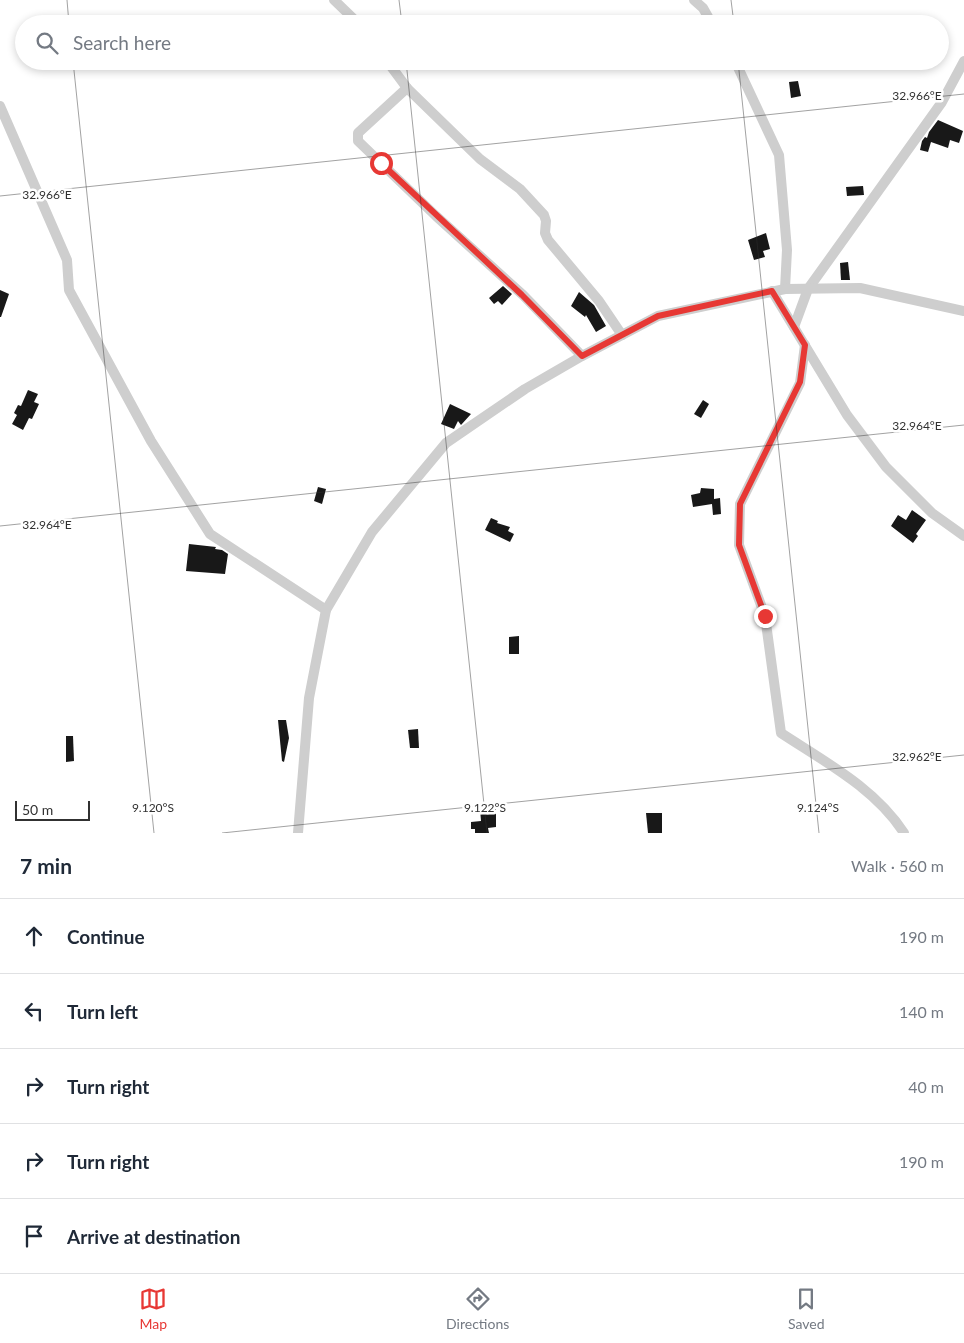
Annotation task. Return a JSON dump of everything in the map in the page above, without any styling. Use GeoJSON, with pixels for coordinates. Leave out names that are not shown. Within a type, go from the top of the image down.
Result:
{"type":"FeatureCollection","features":[{"type":"Feature","properties":{"kind":"street"},"geometry":{"type":"LineString","coordinates":[[334,0],[350,15]]}},
{"type":"Feature","properties":{"kind":"street"},"geometry":{"type":"LineString","coordinates":[[694,0],[703,8],[707,15]]}},
{"type":"Feature","properties":{"kind":"street"},"geometry":{"type":"LineString","coordinates":[[794,327],[808,289],[942,102],[964,61]]}},
{"type":"Feature","properties":{"kind":"street"},"geometry":{"type":"LineString","coordinates":[[393,70],[407,88],[480,159],[520,190],[544,215],[546,221],[545,233],[548,240],[599,301],[622,335]]}},
{"type":"Feature","properties":{"kind":"street"},"geometry":{"type":"LineString","coordinates":[[738,70],[779,156],[787,250],[785,289]]}},
{"type":"Feature","properties":{"kind":"street"},"geometry":{"type":"LineString","coordinates":[[407,88],[358,133],[358,141],[522,295],[582,356]]}},
{"type":"Feature","properties":{"kind":"street"},"geometry":{"type":"LineString","coordinates":[[0,106],[67,260],[69,290],[151,441],[210,534],[326,610]]}},
{"type":"Feature","properties":{"kind":"street"},"geometry":{"type":"LineString","coordinates":[[298,833],[309,698],[326,610],[372,532],[446,443],[525,389],[582,356],[658,316],[785,289],[860,288],[964,311]]}},
{"type":"Feature","properties":{"kind":"street"},"geometry":{"type":"LineString","coordinates":[[772,291],[847,415],[886,468],[932,513],[964,536]]}},
{"type":"Feature","properties":{"kind":"street"},"geometry":{"type":"LineString","coordinates":[[805,345],[800,382],[740,504],[739,545],[765,616],[781,733],[857,782],[898,823],[904,833]]}},
{"type":"Feature","properties":{"kind":"building"},"geometry":{"type":"Polygon","coordinates":[[[798,81],[801,96],[791,98],[789,82],[798,81]]]}},
{"type":"Feature","properties":{"kind":"building"},"geometry":{"type":"Polygon","coordinates":[[[938,120],[963,131],[959,143],[950,140],[948,148],[931,142],[928,152],[920,150],[922,141],[925,137],[927,138],[938,120]]]}},
{"type":"Feature","properties":{"kind":"building"},"geometry":{"type":"Polygon","coordinates":[[[863,186],[864,195],[847,196],[846,187],[863,186]]]}},
{"type":"Feature","properties":{"kind":"building"},"geometry":{"type":"Polygon","coordinates":[[[766,233],[770,249],[763,251],[765,257],[754,260],[748,240],[766,233]]]}},
{"type":"Feature","properties":{"kind":"building"},"geometry":{"type":"Polygon","coordinates":[[[848,262],[850,280],[841,280],[840,263],[848,262]]]}},
{"type":"Feature","properties":{"kind":"building"},"geometry":{"type":"Polygon","coordinates":[[[503,286],[512,294],[502,305],[498,301],[494,304],[489,298],[503,286]]]}},
{"type":"Feature","properties":{"kind":"building"},"geometry":{"type":"Polygon","coordinates":[[[0,290],[9,294],[1,317],[0,317],[0,290]]]}},
{"type":"Feature","properties":{"kind":"building"},"geometry":{"type":"Polygon","coordinates":[[[579,292],[594,305],[606,326],[596,332],[586,315],[585,317],[571,306],[579,292]]]}},
{"type":"Feature","properties":{"kind":"building"},"geometry":{"type":"Polygon","coordinates":[[[28,390],[38,394],[34,402],[39,404],[32,419],[29,418],[23,430],[12,424],[17,415],[14,413],[18,405],[21,406],[28,390]]]}},
{"type":"Feature","properties":{"kind":"building"},"geometry":{"type":"Polygon","coordinates":[[[703,400],[709,404],[701,418],[694,414],[703,400]]]}},
{"type":"Feature","properties":{"kind":"building"},"geometry":{"type":"Polygon","coordinates":[[[450,404],[471,414],[461,425],[458,421],[454,429],[441,424],[450,404]]]}},
{"type":"Feature","properties":{"kind":"building"},"geometry":{"type":"Polygon","coordinates":[[[318,487],[326,489],[322,504],[314,501],[318,487]]]}},
{"type":"Feature","properties":{"kind":"building"},"geometry":{"type":"Polygon","coordinates":[[[701,488],[714,489],[714,499],[720,498],[721,514],[713,515],[712,504],[693,507],[691,495],[700,493],[701,488]]]}},
{"type":"Feature","properties":{"kind":"building"},"geometry":{"type":"Polygon","coordinates":[[[912,510],[926,520],[916,534],[918,536],[913,543],[891,526],[898,515],[906,520],[912,510]]]}},
{"type":"Feature","properties":{"kind":"building"},"geometry":{"type":"Polygon","coordinates":[[[491,518],[498,521],[497,523],[510,527],[508,531],[514,534],[510,542],[485,530],[491,518]]]}},
{"type":"Feature","properties":{"kind":"building"},"geometry":{"type":"Polygon","coordinates":[[[189,544],[216,547],[215,549],[222,550],[228,554],[225,574],[186,571],[189,544]]]}},
{"type":"Feature","properties":{"kind":"building"},"geometry":{"type":"Polygon","coordinates":[[[519,636],[519,654],[509,654],[509,637],[519,636]]]}},
{"type":"Feature","properties":{"kind":"building"},"geometry":{"type":"Polygon","coordinates":[[[278,720],[286,720],[289,738],[284,762],[282,761],[278,720]]]}},
{"type":"Feature","properties":{"kind":"building"},"geometry":{"type":"Polygon","coordinates":[[[418,729],[419,748],[410,748],[408,730],[418,729]]]}},
{"type":"Feature","properties":{"kind":"building"},"geometry":{"type":"Polygon","coordinates":[[[66,736],[73,736],[74,761],[66,762],[66,736]]]}},
{"type":"Feature","properties":{"kind":"building"},"geometry":{"type":"Polygon","coordinates":[[[480,809],[496,809],[496,827],[488,828],[489,833],[475,833],[475,829],[471,829],[471,822],[481,821],[480,809]]]}},
{"type":"Feature","properties":{"kind":"building"},"geometry":{"type":"Polygon","coordinates":[[[646,813],[662,813],[662,833],[648,833],[646,813]]]}},
{"type":"Feature","properties":{"kind":"route"},"geometry":{"type":"LineString","coordinates":[[381,163],[522,295],[582,356],[658,316],[772,291],[805,345],[800,382],[740,504],[739,545],[765,616]]}}]}
